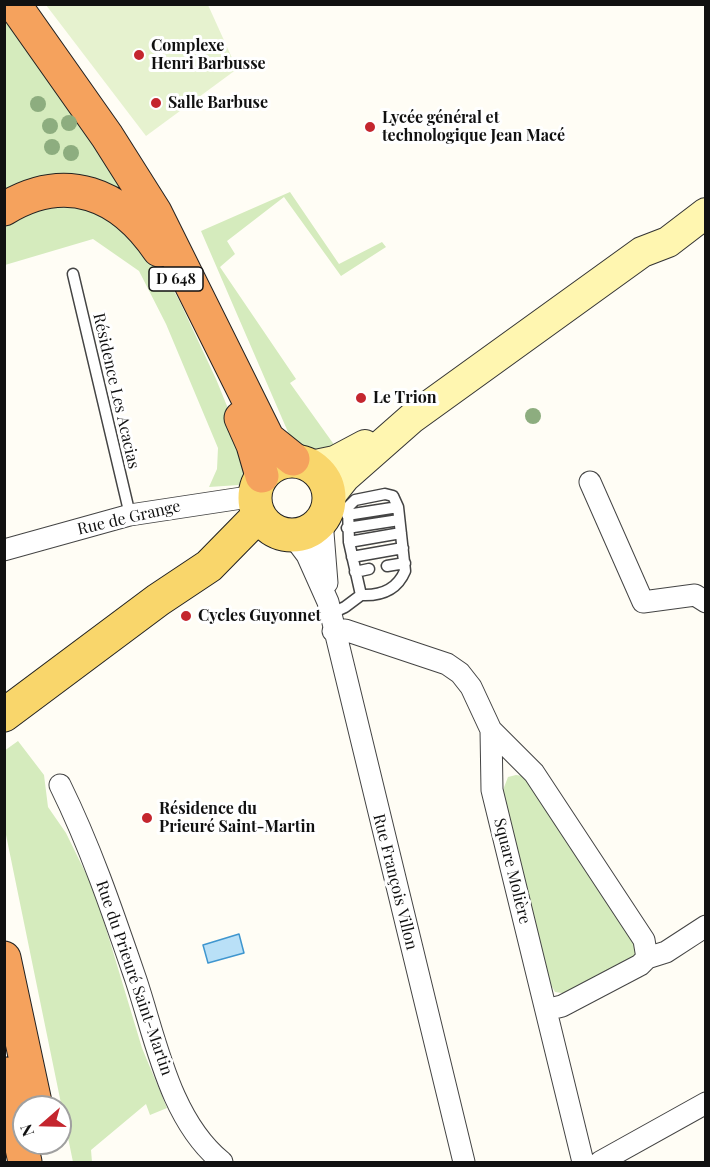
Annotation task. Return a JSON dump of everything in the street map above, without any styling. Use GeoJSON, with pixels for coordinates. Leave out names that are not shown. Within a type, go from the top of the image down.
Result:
{"type":"FeatureCollection","features":[{"type":"Feature","properties":{"kind":"highway"},"geometry":{"type":"LineString","coordinates":[[14,4],[107,136],[155,212],[268,439],[302,463]]}},
{"type":"Feature","properties":{"kind":"highway","name":"D 648"},"geometry":{"type":"LineString","coordinates":[[4,209],[38,193],[75,192],[109,201],[140,224],[165,259],[183,292],[253,446],[270,511]]}},
{"type":"Feature","properties":{"kind":"highway"},"geometry":{"type":"LineString","coordinates":[[4,958],[33,1095]]}},
{"type":"Feature","properties":{"kind":"highway"},"geometry":{"type":"LineString","coordinates":[[4,1066],[25,1162]]}},
{"type":"Feature","properties":{"kind":"main road"},"geometry":{"type":"LineString","coordinates":[[642,252],[659,231],[705,198]]}},
{"type":"Feature","properties":{"kind":"main road"},"geometry":{"type":"LineString","coordinates":[[270,511],[306,533],[336,515],[345,477],[412,418],[642,252],[668,242],[705,213]]}},
{"type":"Feature","properties":{"kind":"main road"},"geometry":{"type":"LineString","coordinates":[[5,714],[158,600],[209,566],[270,511],[276,464],[335,461],[412,418]]}},
{"type":"Feature","properties":{"kind":"main road"},"geometry":{"type":"LineString","coordinates":[[302,463],[324,478],[336,515]]}},
{"type":"Feature","properties":{"kind":"street"},"geometry":{"type":"LineString","coordinates":[[590,482],[643,602],[695,595],[705,602]]}},
{"type":"Feature","properties":{"kind":"street","name":"Rue de Grange"},"geometry":{"type":"LineString","coordinates":[[4,550],[130,516],[270,511]]}},
{"type":"Feature","properties":{"kind":"street","name":"Rue François Villon"},"geometry":{"type":"LineString","coordinates":[[270,511],[310,561],[330,616],[464,1162]]}},
{"type":"Feature","properties":{"kind":"street","name":"Rue François Villon"},"geometry":{"type":"LineString","coordinates":[[330,616],[336,515]]}},
{"type":"Feature","properties":{"kind":"street","name":"Square Molière"},"geometry":{"type":"LineString","coordinates":[[330,616],[345,630],[447,664],[471,687],[490,730],[534,773],[644,940],[647,958]]}},
{"type":"Feature","properties":{"kind":"street","name":"Square Molière"},"geometry":{"type":"LineString","coordinates":[[490,730],[492,790],[583,1162]]}},
{"type":"Feature","properties":{"kind":"street","name":"Rue du Prieuré Saint-Martin"},"geometry":{"type":"LineString","coordinates":[[60,785],[90,850],[172,1088],[198,1139],[222,1162]]}},
{"type":"Feature","properties":{"kind":"street"},"geometry":{"type":"LineString","coordinates":[[546,1010],[562,1006],[640,965],[647,958],[666,952],[705,926]]}},
{"type":"Feature","properties":{"kind":"street"},"geometry":{"type":"LineString","coordinates":[[600,1162],[705,1103]]}},
{"type":"Feature","properties":{"kind":"lane","name":"Résidence Les Acacias"},"geometry":{"type":"LineString","coordinates":[[74,274],[130,516]]}},
{"type":"Feature","properties":{"kind":"lane"},"geometry":{"type":"LineString","coordinates":[[330,616],[361,595],[373,595],[392,589],[403,576],[405,563],[398,507],[336,515]]}},
{"type":"Feature","properties":{"kind":"lane"},"geometry":{"type":"LineString","coordinates":[[336,515],[399,520]]}},
{"type":"Feature","properties":{"kind":"lane"},"geometry":{"type":"LineString","coordinates":[[336,515],[349,542],[361,595]]}},
{"type":"Feature","properties":{"kind":"lane"},"geometry":{"type":"LineString","coordinates":[[349,542],[401,533]]}},
{"type":"Feature","properties":{"kind":"lane"},"geometry":{"type":"LineString","coordinates":[[352,557],[403,548]]}},
{"type":"Feature","properties":{"kind":"lane"},"geometry":{"type":"LineString","coordinates":[[387,566],[405,563]]}},
{"type":"Feature","properties":{"kind":"lane"},"geometry":{"type":"LineString","coordinates":[[355,572],[369,569]]}},
{"type":"Feature","properties":{"kind":"green space","name":"Salle Barbuse"},"geometry":{"type":"Polygon","coordinates":[[[46,5],[208,5],[237,69],[146,136],[46,5]]]}},
{"type":"Feature","properties":{"kind":"green space"},"geometry":{"type":"Polygon","coordinates":[[[4,9],[126,191],[5,198],[4,9]]]}},
{"type":"Feature","properties":{"kind":"green space"},"geometry":{"type":"Polygon","coordinates":[[[290,192],[339,264],[382,242],[386,247],[341,276],[284,197],[227,241],[235,254],[220,267],[296,379],[290,383],[335,446],[317,453],[291,439],[201,231],[290,192]]]}},
{"type":"Feature","properties":{"kind":"green space"},"geometry":{"type":"Polygon","coordinates":[[[87,201],[148,245],[179,300],[216,379],[249,460],[245,478],[239,485],[209,487],[217,469],[218,448],[166,324],[139,271],[93,239],[5,265],[5,219],[18,208],[87,201]]]}},
{"type":"Feature","properties":{"kind":"green space"},"geometry":{"type":"Polygon","coordinates":[[[18,741],[44,775],[48,807],[66,833],[95,892],[142,1048],[167,1108],[150,1115],[146,1104],[91,1150],[92,1162],[73,1162],[72,1095],[59,1095],[5,830],[4,751],[18,741]]]}},
{"type":"Feature","properties":{"kind":"green space"},"geometry":{"type":"Polygon","coordinates":[[[523,776],[636,946],[635,955],[631,960],[569,994],[555,992],[551,985],[503,790],[508,777],[523,776]]]}},
{"type":"Feature","properties":{"kind":"water"},"geometry":{"type":"Polygon","coordinates":[[[239,934],[244,953],[208,963],[203,945],[239,934]]]}},
{"type":"Feature","properties":{"kind":"place","name":"Complexe Henri Barbusse"},"geometry":{"type":"Point","coordinates":[139,55]}},
{"type":"Feature","properties":{"kind":"place","name":"Salle Barbuse"},"geometry":{"type":"Point","coordinates":[156,103]}},
{"type":"Feature","properties":{"kind":"place","name":"Lycée général et technologique Jean Macé"},"geometry":{"type":"Point","coordinates":[370,127]}},
{"type":"Feature","properties":{"kind":"place","name":"Le Trion"},"geometry":{"type":"Point","coordinates":[361,398]}},
{"type":"Feature","properties":{"kind":"place","name":"Cycles Guyonnet"},"geometry":{"type":"Point","coordinates":[186,616]}},
{"type":"Feature","properties":{"kind":"place","name":"Résidence du Prieuré Saint-Martin"},"geometry":{"type":"Point","coordinates":[147,818]}}]}
